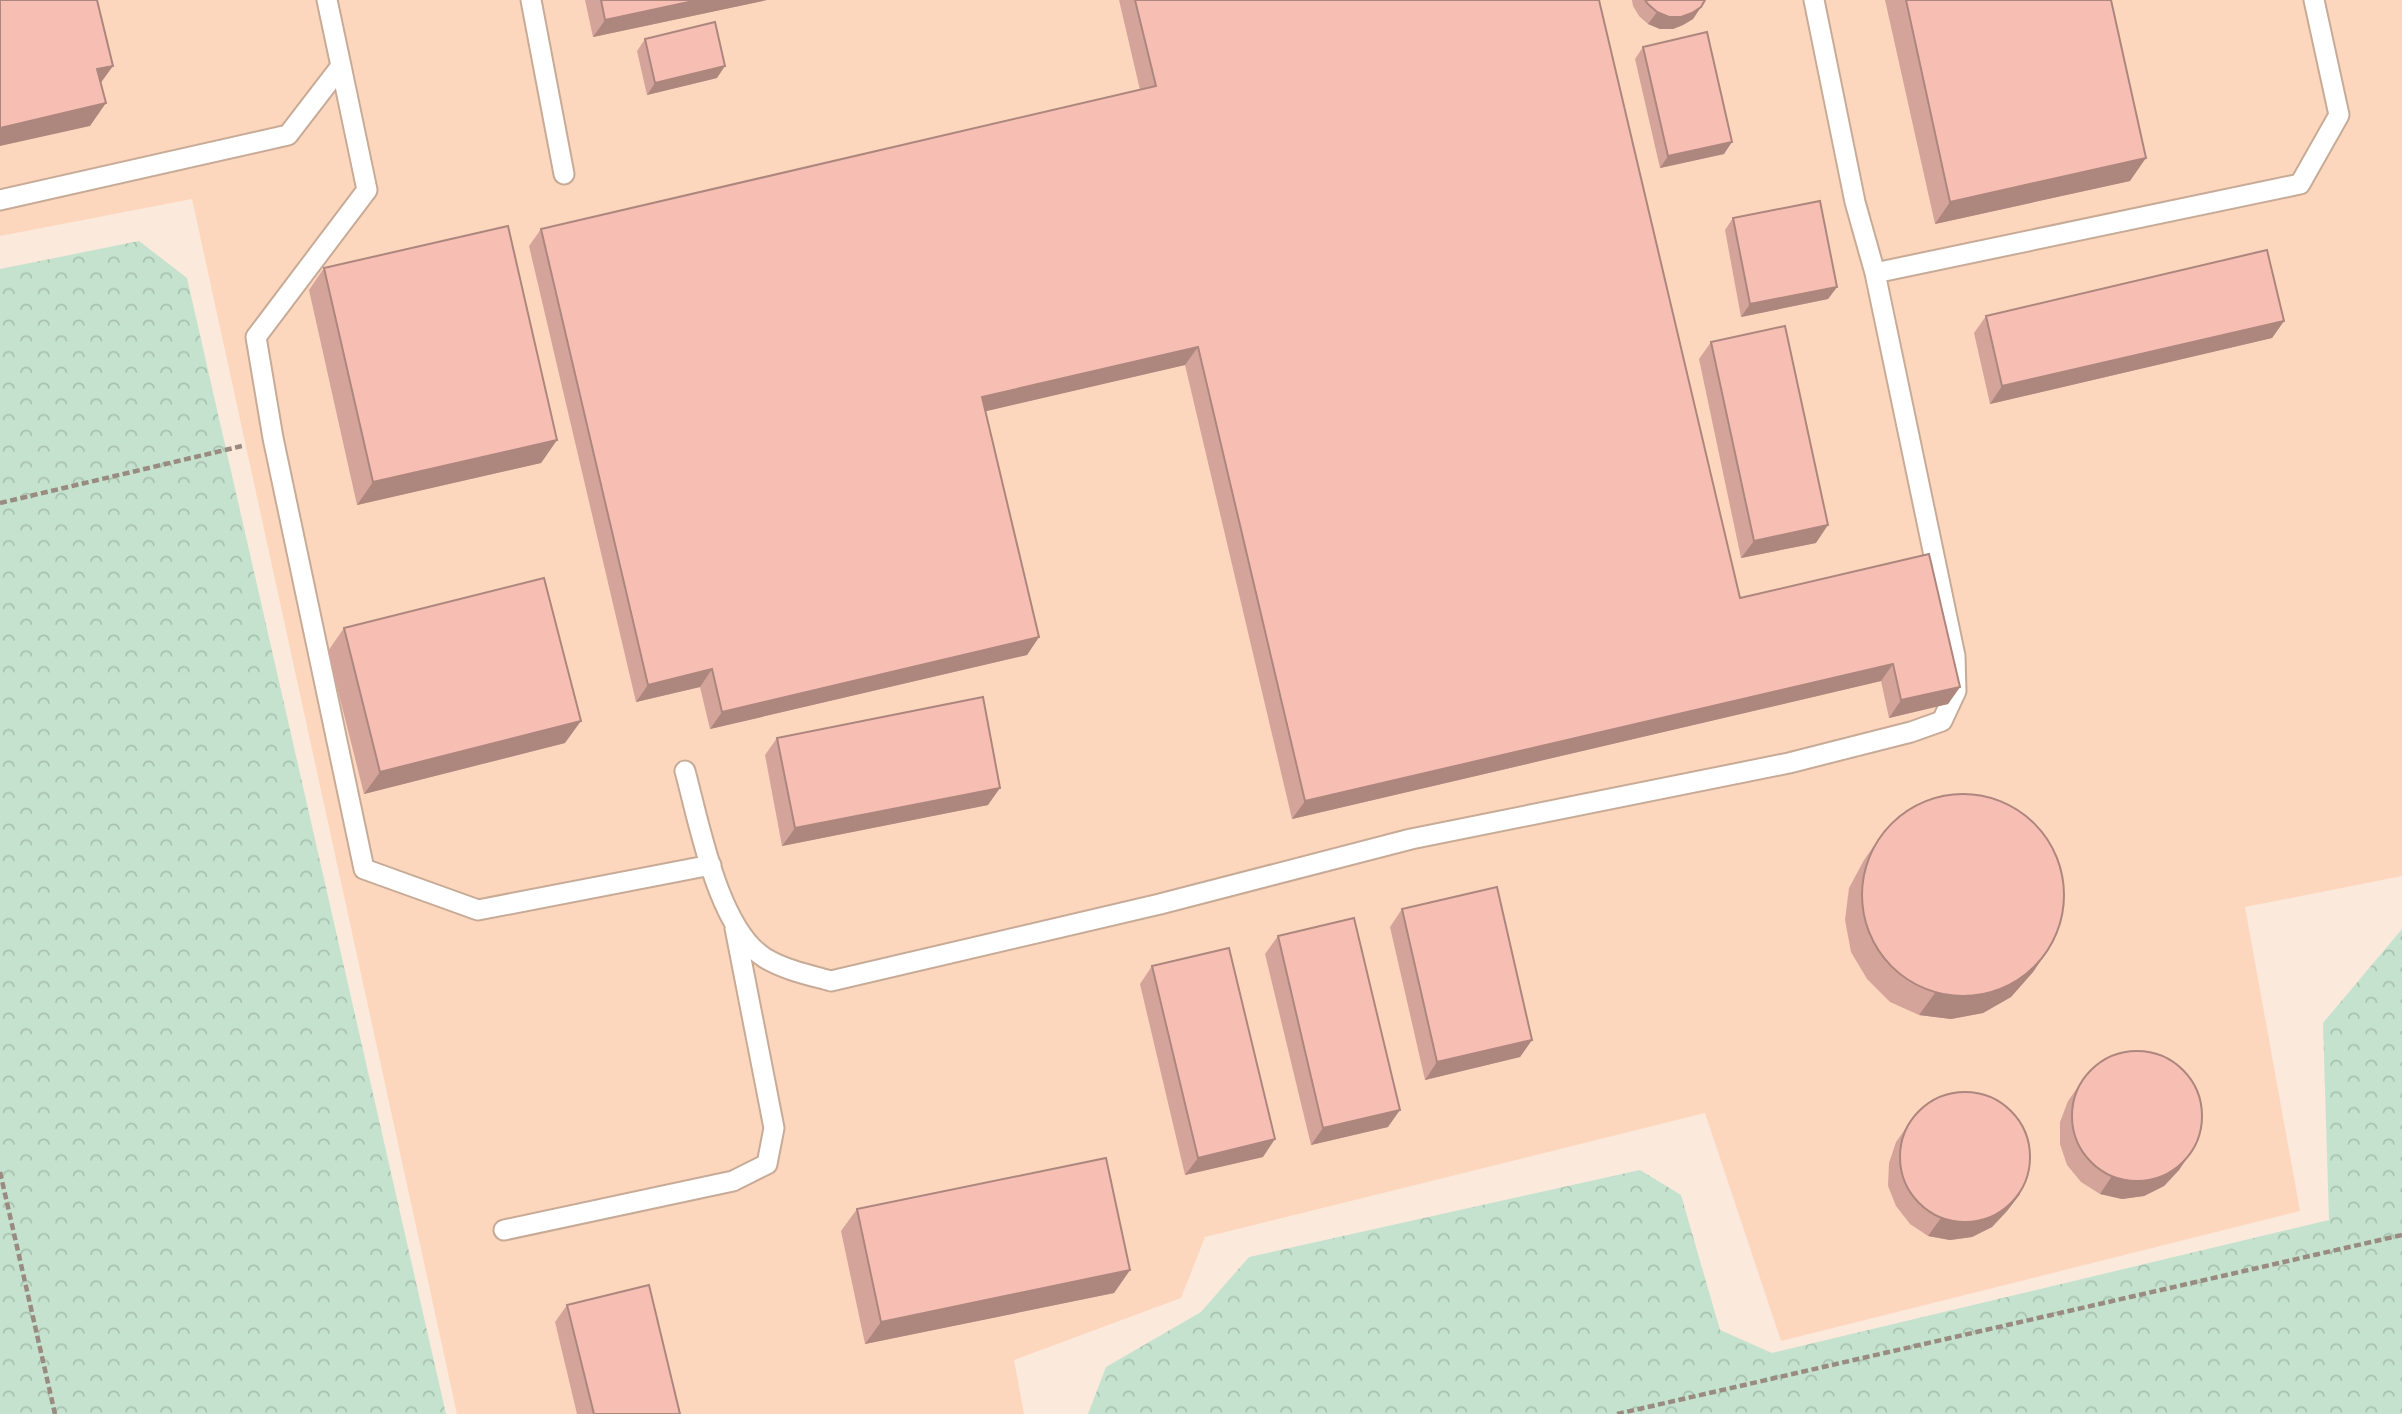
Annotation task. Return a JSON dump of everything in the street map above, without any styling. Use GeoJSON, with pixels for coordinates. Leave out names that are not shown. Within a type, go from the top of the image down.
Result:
{"type":"FeatureCollection","features":[{"type":"Feature","properties":{"kind":"lane"},"geometry":{"type":"LineString","coordinates":[[327,0],[367,191],[256,337],[273,438],[364,869],[478,910],[711,864]]}},
{"type":"Feature","properties":{"kind":"lane"},"geometry":{"type":"LineString","coordinates":[[531,0],[564,174]]}},
{"type":"Feature","properties":{"kind":"lane"},"geometry":{"type":"LineString","coordinates":[[735,927],[763,957],[799,973],[831,981],[1160,904],[1411,839],[1789,763],[1911,732],[1942,721],[1956,691],[1955,656],[1875,273],[1855,202],[1814,0]]}},
{"type":"Feature","properties":{"kind":"lane"},"geometry":{"type":"LineString","coordinates":[[1875,273],[2300,184],[2339,115],[2314,0]]}},
{"type":"Feature","properties":{"kind":"lane"},"geometry":{"type":"LineString","coordinates":[[0,200],[288,135],[341,66]]}},
{"type":"Feature","properties":{"kind":"lane"},"geometry":{"type":"LineString","coordinates":[[504,1230],[733,1181],[767,1164],[774,1128],[735,927],[720,896],[685,771]]}},
{"type":"Feature","properties":{"kind":"path"},"geometry":{"type":"LineString","coordinates":[[0,503],[273,438]]}},
{"type":"Feature","properties":{"kind":"path"},"geometry":{"type":"LineString","coordinates":[[0,1172],[55,1414]]}},
{"type":"Feature","properties":{"kind":"path"},"geometry":{"type":"LineString","coordinates":[[1617,1414],[2402,1235]]}},
{"type":"Feature","properties":{"kind":"shaded area"},"geometry":{"type":"Polygon","coordinates":[[[0,0],[2402,0],[2402,876],[2245,907],[2300,1211],[1781,1341],[1705,1113],[1205,1237],[1181,1298],[1014,1360],[1024,1414],[457,1414],[192,199],[0,236],[0,0]]]}},
{"type":"Feature","properties":{"kind":"green space"},"geometry":{"type":"Polygon","coordinates":[[[139,241],[187,278],[446,1414],[0,1414],[0,269],[139,241]]]}},
{"type":"Feature","properties":{"kind":"green space"},"geometry":{"type":"Polygon","coordinates":[[[2402,929],[2402,1414],[1088,1414],[1106,1367],[1201,1312],[1249,1257],[1640,1170],[1681,1195],[1720,1330],[1772,1353],[2329,1220],[2323,1023],[2402,929]]]}},
{"type":"Feature","properties":{"kind":"building"},"geometry":{"type":"Polygon","coordinates":[[[0,0],[97,0],[113,66],[97,69],[106,103],[0,128],[0,0]]]}},
{"type":"Feature","properties":{"kind":"building"},"geometry":{"type":"Polygon","coordinates":[[[601,0],[698,0],[605,20],[601,0]]]}},
{"type":"Feature","properties":{"kind":"building"},"geometry":{"type":"Polygon","coordinates":[[[1135,0],[1599,0],[1740,598],[1929,554],[1960,687],[1901,700],[1893,664],[1305,801],[1198,347],[982,397],[1039,637],[722,712],[712,669],[648,685],[541,229],[1156,86],[1135,0]]]}},
{"type":"Feature","properties":{"kind":"building"},"geometry":{"type":"Polygon","coordinates":[[[1645,0],[1705,0],[1701,7],[1692,13],[1669,17],[1657,12],[1645,0]]]}},
{"type":"Feature","properties":{"kind":"building"},"geometry":{"type":"Polygon","coordinates":[[[1906,0],[2111,0],[2146,158],[1950,202],[1906,0]]]}},
{"type":"Feature","properties":{"kind":"building"},"geometry":{"type":"Polygon","coordinates":[[[715,22],[725,66],[655,83],[645,39],[715,22]]]}},
{"type":"Feature","properties":{"kind":"building"},"geometry":{"type":"Polygon","coordinates":[[[1707,32],[1732,142],[1668,156],[1643,47],[1707,32]]]}},
{"type":"Feature","properties":{"kind":"building"},"geometry":{"type":"Polygon","coordinates":[[[1820,201],[1837,287],[1750,304],[1733,218],[1820,201]]]}},
{"type":"Feature","properties":{"kind":"building"},"geometry":{"type":"Polygon","coordinates":[[[508,226],[557,440],[373,482],[324,268],[508,226]]]}},
{"type":"Feature","properties":{"kind":"building"},"geometry":{"type":"Polygon","coordinates":[[[2267,250],[2284,321],[2002,386],[1986,316],[2267,250]]]}},
{"type":"Feature","properties":{"kind":"building"},"geometry":{"type":"Polygon","coordinates":[[[1785,326],[1828,525],[1754,541],[1711,342],[1785,326]]]}},
{"type":"Feature","properties":{"kind":"building"},"geometry":{"type":"Polygon","coordinates":[[[544,578],[581,721],[380,772],[344,628],[544,578]]]}},
{"type":"Feature","properties":{"kind":"building"},"geometry":{"type":"Polygon","coordinates":[[[983,697],[1000,788],[795,828],[777,738],[983,697]]]}},
{"type":"Feature","properties":{"kind":"building"},"geometry":{"type":"Polygon","coordinates":[[[1963,794],[2002,802],[2019,811],[2034,824],[2047,839],[2056,856],[2064,895],[2056,934],[2047,951],[2034,966],[2019,979],[2002,988],[1963,996],[1924,988],[1907,979],[1892,966],[1879,951],[1870,934],[1862,895],[1870,856],[1879,839],[1892,824],[1907,811],[1924,802],[1963,794]]]}},
{"type":"Feature","properties":{"kind":"building"},"geometry":{"type":"Polygon","coordinates":[[[1497,887],[1532,1040],[1437,1062],[1402,909],[1497,887]]]}},
{"type":"Feature","properties":{"kind":"building"},"geometry":{"type":"Polygon","coordinates":[[[1354,918],[1400,1110],[1323,1128],[1278,936],[1354,918]]]}},
{"type":"Feature","properties":{"kind":"building"},"geometry":{"type":"Polygon","coordinates":[[[1229,948],[1275,1139],[1198,1158],[1152,966],[1229,948]]]}},
{"type":"Feature","properties":{"kind":"building"},"geometry":{"type":"Polygon","coordinates":[[[2137,1051],[2162,1056],[2183,1070],[2197,1091],[2202,1116],[2197,1141],[2183,1162],[2162,1176],[2137,1181],[2112,1176],[2091,1162],[2077,1141],[2072,1116],[2077,1091],[2091,1070],[2112,1056],[2137,1051]]]}},
{"type":"Feature","properties":{"kind":"building"},"geometry":{"type":"Polygon","coordinates":[[[1965,1092],[1990,1097],[2011,1111],[2025,1132],[2030,1157],[2025,1182],[2011,1203],[1990,1217],[1965,1222],[1940,1217],[1919,1203],[1905,1182],[1900,1157],[1905,1132],[1919,1111],[1940,1097],[1965,1092]]]}},
{"type":"Feature","properties":{"kind":"building"},"geometry":{"type":"Polygon","coordinates":[[[1106,1158],[1130,1270],[881,1322],[857,1209],[1106,1158]]]}},
{"type":"Feature","properties":{"kind":"building"},"geometry":{"type":"Polygon","coordinates":[[[649,1285],[680,1414],[594,1414],[567,1305],[649,1285]]]}}]}
